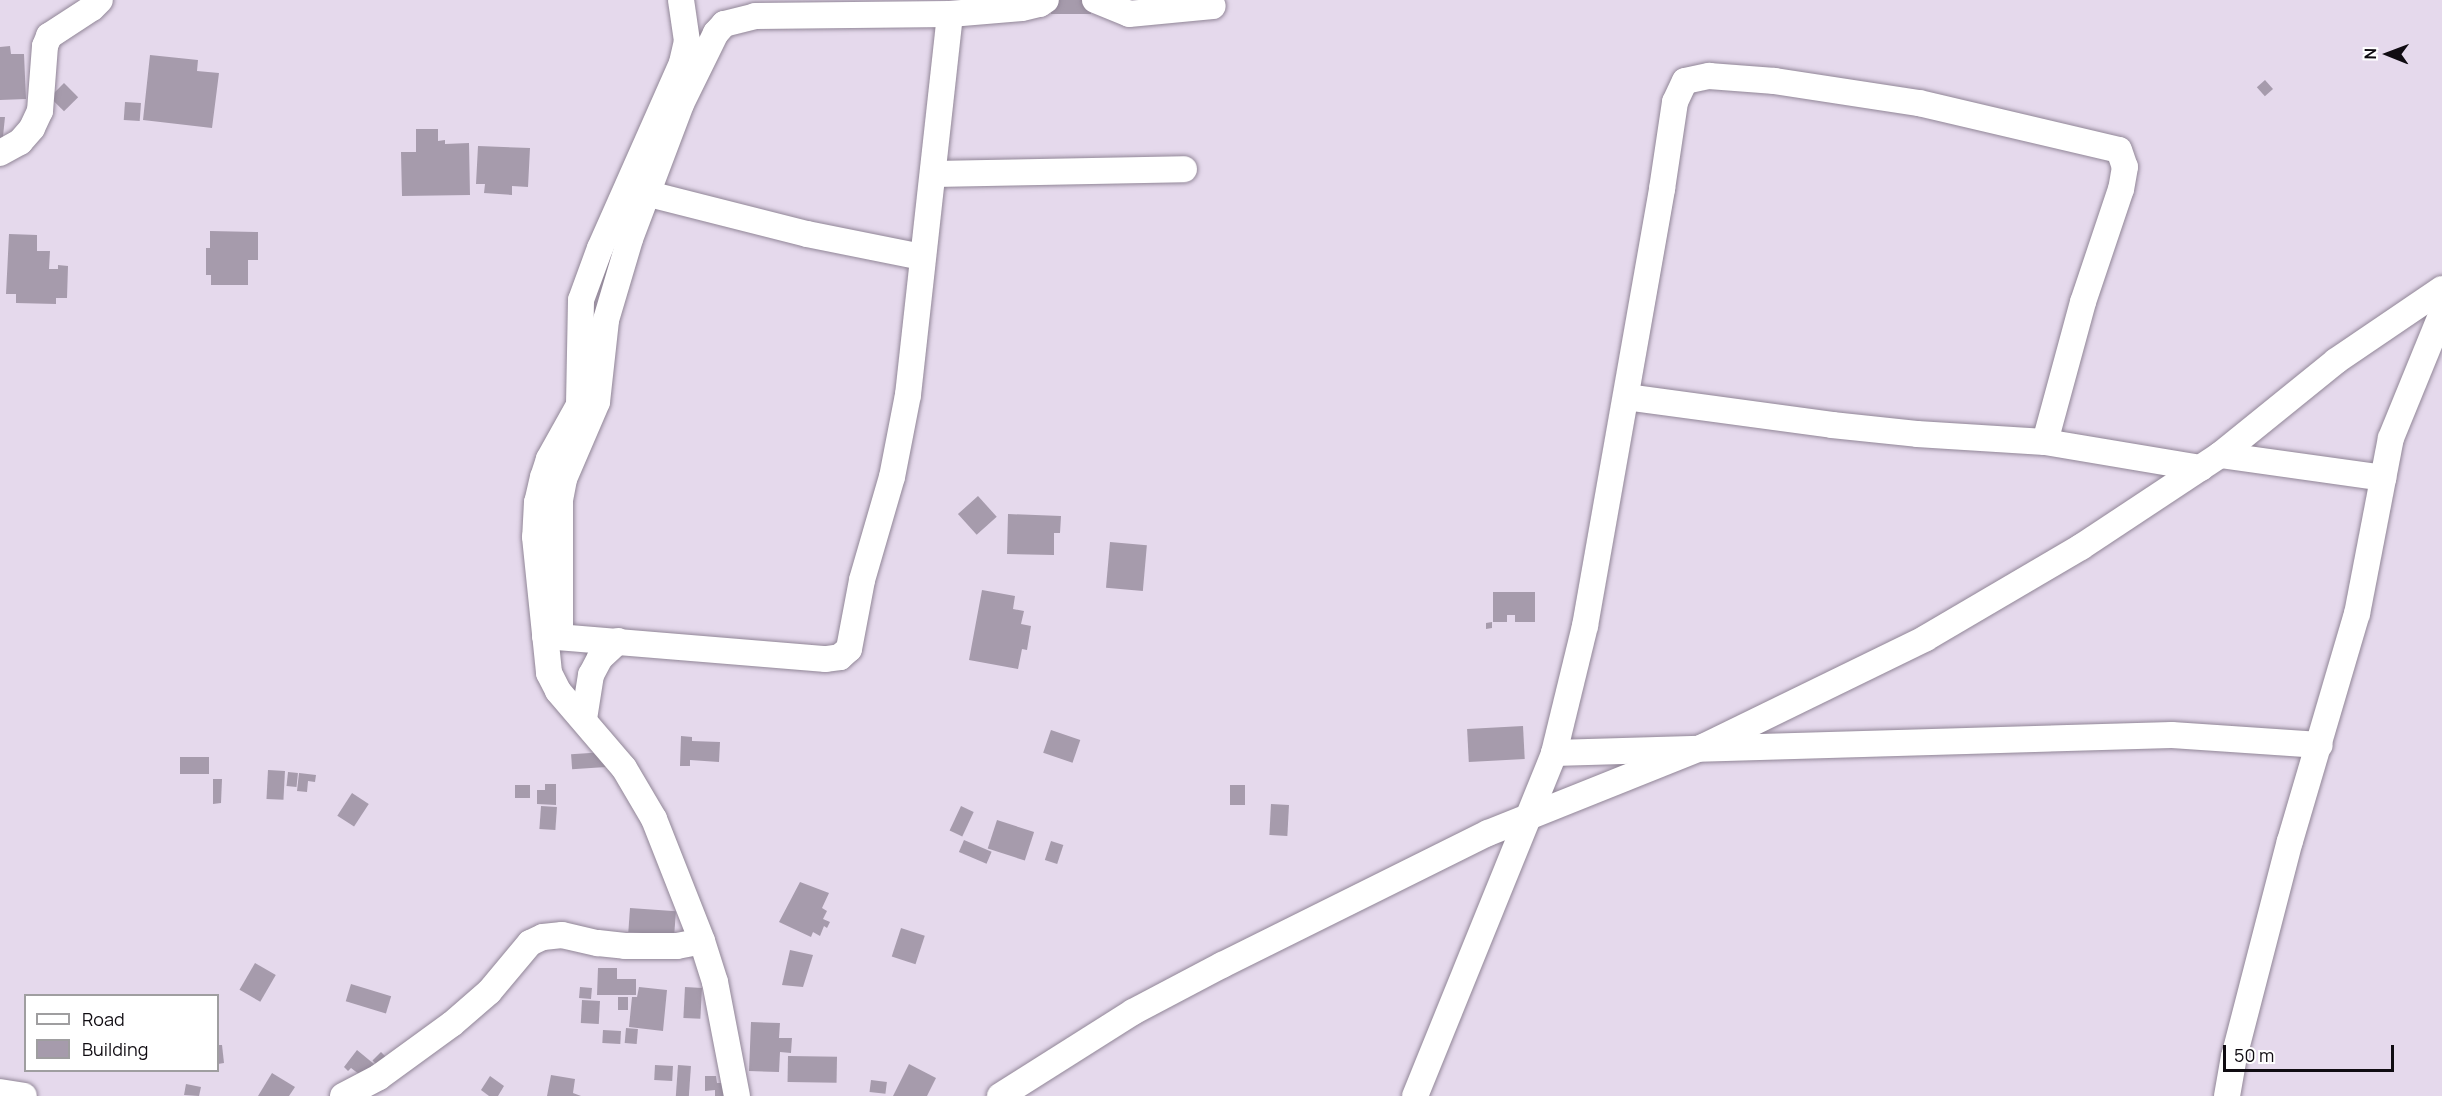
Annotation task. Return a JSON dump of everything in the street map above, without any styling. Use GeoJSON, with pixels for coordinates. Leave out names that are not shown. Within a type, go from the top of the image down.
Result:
{"type":"FeatureCollection","features":[{"type":"Feature","properties":{"kind":"street"},"geometry":{"type":"LineString","coordinates":[[0,153],[20,142],[32,128],[40,111],[45,46],[49,36],[100,0]]}},
{"type":"Feature","properties":{"kind":"street"},"geometry":{"type":"LineString","coordinates":[[552,636],[535,537],[537,502],[549,459],[579,405],[581,300],[600,248],[682,63],[687,41],[681,0]]}},
{"type":"Feature","properties":{"kind":"street"},"geometry":{"type":"LineString","coordinates":[[737,1096],[715,982],[702,941],[654,819],[624,768],[558,691],[549,673],[564,479],[597,402],[606,320],[614,286],[681,104],[716,33],[724,24],[755,16],[950,14],[1022,8],[1041,4],[1047,0]]}},
{"type":"Feature","properties":{"kind":"street"},"geometry":{"type":"LineString","coordinates":[[1095,0],[1129,14],[1213,6]]}},
{"type":"Feature","properties":{"kind":"street"},"geometry":{"type":"LineString","coordinates":[[552,636],[826,659],[840,657],[849,649],[862,580],[892,477],[908,394],[950,14]]}},
{"type":"Feature","properties":{"kind":"street"},"geometry":{"type":"LineString","coordinates":[[1415,1096],[1554,753],[1585,626],[1675,102],[1685,81],[1708,76],[1775,81],[1919,103],[2119,150],[2125,167],[2121,189],[2083,303],[2045,442]]}},
{"type":"Feature","properties":{"kind":"street"},"geometry":{"type":"LineString","coordinates":[[934,174],[1184,169]]}},
{"type":"Feature","properties":{"kind":"street"},"geometry":{"type":"LineString","coordinates":[[649,194],[807,234],[922,257]]}},
{"type":"Feature","properties":{"kind":"street"},"geometry":{"type":"LineString","coordinates":[[1000,1096],[1095,1034],[1212,970],[1488,834],[1702,747],[1926,638],[2080,547],[2210,462],[2336,362],[2442,289]]}},
{"type":"Feature","properties":{"kind":"street"},"geometry":{"type":"LineString","coordinates":[[2227,1096],[2234,1057],[2287,853],[2357,614],[2391,438],[2442,314]]}},
{"type":"Feature","properties":{"kind":"street"},"geometry":{"type":"LineString","coordinates":[[1626,397],[1842,426],[2045,442],[2210,462],[2383,478]]}},
{"type":"Feature","properties":{"kind":"street"},"geometry":{"type":"LineString","coordinates":[[584,719],[591,675],[600,658],[618,641]]}},
{"type":"Feature","properties":{"kind":"street"},"geometry":{"type":"LineString","coordinates":[[1554,753],[2172,735],[2319,745]]}},
{"type":"Feature","properties":{"kind":"street"},"geometry":{"type":"LineString","coordinates":[[343,1096],[379,1077],[452,1024],[489,992],[531,943],[543,937],[562,935],[598,944],[624,946],[677,946],[702,941]]}},
{"type":"Feature","properties":{"kind":"street"},"geometry":{"type":"LineString","coordinates":[[0,1092],[24,1096]]}},
{"type":"Feature","properties":{"kind":"building"},"geometry":{"type":"Polygon","coordinates":[[[1051,0],[1091,0],[1091,14],[1051,14],[1051,0]]]}},
{"type":"Feature","properties":{"kind":"building"},"geometry":{"type":"Polygon","coordinates":[[[10,46],[11,54],[24,54],[26,99],[0,100],[0,47],[10,46]]]}},
{"type":"Feature","properties":{"kind":"building"},"geometry":{"type":"Polygon","coordinates":[[[150,55],[198,60],[197,71],[219,73],[212,128],[143,120],[150,55]]]}},
{"type":"Feature","properties":{"kind":"building"},"geometry":{"type":"Polygon","coordinates":[[[2265,80],[2273,89],[2265,96],[2257,87],[2265,80]]]}},
{"type":"Feature","properties":{"kind":"building"},"geometry":{"type":"Polygon","coordinates":[[[64,83],[78,97],[64,111],[50,97],[64,83]]]}},
{"type":"Feature","properties":{"kind":"building"},"geometry":{"type":"Polygon","coordinates":[[[125,102],[141,103],[140,121],[124,120],[125,102]]]}},
{"type":"Feature","properties":{"kind":"building"},"geometry":{"type":"Polygon","coordinates":[[[0,117],[5,117],[2,146],[0,146],[0,117]]]}},
{"type":"Feature","properties":{"kind":"building"},"geometry":{"type":"Polygon","coordinates":[[[416,129],[438,129],[438,141],[445,140],[445,144],[469,143],[470,195],[402,196],[401,152],[416,152],[416,129]]]}},
{"type":"Feature","properties":{"kind":"building"},"geometry":{"type":"Polygon","coordinates":[[[478,146],[530,148],[528,187],[512,186],[512,195],[484,193],[485,184],[476,184],[478,146]]]}},
{"type":"Feature","properties":{"kind":"building"},"geometry":{"type":"Polygon","coordinates":[[[210,231],[258,232],[258,260],[248,260],[248,285],[211,285],[211,275],[206,275],[206,248],[210,248],[210,231]]]}},
{"type":"Feature","properties":{"kind":"building"},"geometry":{"type":"Polygon","coordinates":[[[9,234],[37,235],[37,251],[50,251],[49,269],[58,269],[58,265],[68,266],[67,298],[56,298],[56,304],[16,303],[16,294],[6,294],[9,234]]]}},
{"type":"Feature","properties":{"kind":"building"},"geometry":{"type":"Polygon","coordinates":[[[978,496],[997,517],[977,535],[958,514],[978,496]]]}},
{"type":"Feature","properties":{"kind":"building"},"geometry":{"type":"Polygon","coordinates":[[[1008,514],[1061,516],[1060,533],[1054,533],[1054,555],[1007,554],[1008,514]]]}},
{"type":"Feature","properties":{"kind":"building"},"geometry":{"type":"Polygon","coordinates":[[[1110,542],[1147,545],[1143,591],[1106,588],[1110,542]]]}},
{"type":"Feature","properties":{"kind":"building"},"geometry":{"type":"Polygon","coordinates":[[[982,590],[1015,596],[1013,609],[1024,611],[1021,624],[1031,626],[1027,650],[1022,649],[1018,669],[969,660],[982,590]]]}},
{"type":"Feature","properties":{"kind":"building"},"geometry":{"type":"Polygon","coordinates":[[[1493,592],[1535,592],[1535,622],[1515,622],[1515,615],[1507,615],[1507,622],[1493,622],[1493,592]]]}},
{"type":"Feature","properties":{"kind":"building"},"geometry":{"type":"Polygon","coordinates":[[[1492,622],[1492,628],[1486,629],[1486,623],[1492,622]]]}},
{"type":"Feature","properties":{"kind":"building"},"geometry":{"type":"Polygon","coordinates":[[[1523,726],[1525,759],[1469,762],[1467,729],[1523,726]]]}},
{"type":"Feature","properties":{"kind":"building"},"geometry":{"type":"Polygon","coordinates":[[[1051,730],[1080,740],[1072,763],[1043,753],[1051,730]]]}},
{"type":"Feature","properties":{"kind":"building"},"geometry":{"type":"Polygon","coordinates":[[[681,736],[692,737],[692,741],[720,742],[719,762],[690,760],[690,766],[680,766],[681,736]]]}},
{"type":"Feature","properties":{"kind":"building"},"geometry":{"type":"Polygon","coordinates":[[[605,752],[606,767],[572,769],[571,754],[605,752]]]}},
{"type":"Feature","properties":{"kind":"building"},"geometry":{"type":"Polygon","coordinates":[[[180,757],[209,757],[209,774],[180,774],[180,757]]]}},
{"type":"Feature","properties":{"kind":"building"},"geometry":{"type":"Polygon","coordinates":[[[268,770],[285,771],[283,800],[266,799],[268,770]]]}},
{"type":"Feature","properties":{"kind":"building"},"geometry":{"type":"Polygon","coordinates":[[[288,772],[298,773],[296,787],[287,786],[288,772]]]}},
{"type":"Feature","properties":{"kind":"building"},"geometry":{"type":"Polygon","coordinates":[[[299,773],[316,775],[315,782],[308,781],[307,792],[297,791],[299,773]]]}},
{"type":"Feature","properties":{"kind":"building"},"geometry":{"type":"Polygon","coordinates":[[[213,779],[222,779],[221,803],[213,804],[213,779]]]}},
{"type":"Feature","properties":{"kind":"building"},"geometry":{"type":"Polygon","coordinates":[[[545,784],[556,784],[556,805],[537,804],[537,790],[545,790],[545,784]]]}},
{"type":"Feature","properties":{"kind":"building"},"geometry":{"type":"Polygon","coordinates":[[[515,785],[530,785],[530,798],[515,798],[515,785]]]}},
{"type":"Feature","properties":{"kind":"building"},"geometry":{"type":"Polygon","coordinates":[[[1230,785],[1245,785],[1245,805],[1230,805],[1230,785]]]}},
{"type":"Feature","properties":{"kind":"building"},"geometry":{"type":"Polygon","coordinates":[[[352,793],[369,804],[354,827],[337,816],[352,793]]]}},
{"type":"Feature","properties":{"kind":"building"},"geometry":{"type":"Polygon","coordinates":[[[1271,804],[1289,805],[1287,836],[1269,835],[1271,804]]]}},
{"type":"Feature","properties":{"kind":"building"},"geometry":{"type":"Polygon","coordinates":[[[541,806],[557,807],[555,830],[539,829],[541,806]]]}},
{"type":"Feature","properties":{"kind":"building"},"geometry":{"type":"Polygon","coordinates":[[[961,806],[974,812],[962,836],[950,830],[961,806]]]}},
{"type":"Feature","properties":{"kind":"building"},"geometry":{"type":"Polygon","coordinates":[[[997,820],[1034,832],[1025,861],[988,849],[997,820]]]}},
{"type":"Feature","properties":{"kind":"building"},"geometry":{"type":"Polygon","coordinates":[[[964,840],[992,852],[987,864],[959,852],[964,840]]]}},
{"type":"Feature","properties":{"kind":"building"},"geometry":{"type":"Polygon","coordinates":[[[1051,841],[1063,845],[1057,864],[1045,860],[1051,841]]]}},
{"type":"Feature","properties":{"kind":"building"},"geometry":{"type":"Polygon","coordinates":[[[800,882],[829,893],[822,908],[827,911],[823,919],[830,922],[827,928],[824,926],[820,936],[813,932],[811,937],[779,922],[800,882]]]}},
{"type":"Feature","properties":{"kind":"building"},"geometry":{"type":"Polygon","coordinates":[[[630,908],[676,911],[674,935],[628,932],[630,908]]]}},
{"type":"Feature","properties":{"kind":"building"},"geometry":{"type":"Polygon","coordinates":[[[901,928],[925,936],[916,964],[892,957],[901,928]]]}},
{"type":"Feature","properties":{"kind":"building"},"geometry":{"type":"Polygon","coordinates":[[[790,950],[813,955],[803,987],[782,985],[790,950]]]}},
{"type":"Feature","properties":{"kind":"building"},"geometry":{"type":"Polygon","coordinates":[[[255,963],[276,975],[260,1002],[240,990],[255,963]]]}},
{"type":"Feature","properties":{"kind":"building"},"geometry":{"type":"Polygon","coordinates":[[[598,968],[617,968],[617,979],[636,979],[636,995],[597,995],[598,968]]]}},
{"type":"Feature","properties":{"kind":"building"},"geometry":{"type":"Polygon","coordinates":[[[351,984],[391,996],[386,1013],[346,1001],[351,984]]]}},
{"type":"Feature","properties":{"kind":"building"},"geometry":{"type":"Polygon","coordinates":[[[580,987],[592,988],[591,999],[579,998],[580,987]]]}},
{"type":"Feature","properties":{"kind":"building"},"geometry":{"type":"Polygon","coordinates":[[[639,987],[667,990],[663,1031],[629,1027],[632,997],[637,997],[639,987]]]}},
{"type":"Feature","properties":{"kind":"building"},"geometry":{"type":"Polygon","coordinates":[[[685,987],[702,988],[700,1019],[683,1018],[685,987]]]}},
{"type":"Feature","properties":{"kind":"building"},"geometry":{"type":"Polygon","coordinates":[[[618,997],[628,997],[628,1010],[618,1010],[618,997]]]}},
{"type":"Feature","properties":{"kind":"building"},"geometry":{"type":"Polygon","coordinates":[[[582,1000],[600,1001],[599,1024],[581,1023],[582,1000]]]}},
{"type":"Feature","properties":{"kind":"building"},"geometry":{"type":"Polygon","coordinates":[[[751,1022],[780,1023],[779,1038],[792,1038],[791,1053],[780,1052],[779,1072],[749,1071],[751,1022]]]}},
{"type":"Feature","properties":{"kind":"building"},"geometry":{"type":"Polygon","coordinates":[[[626,1028],[638,1029],[637,1044],[625,1043],[626,1028]]]}},
{"type":"Feature","properties":{"kind":"building"},"geometry":{"type":"Polygon","coordinates":[[[603,1030],[621,1031],[620,1044],[602,1043],[603,1030]]]}},
{"type":"Feature","properties":{"kind":"building"},"geometry":{"type":"Polygon","coordinates":[[[219,1045],[222,1045],[224,1063],[219,1064],[219,1045]]]}},
{"type":"Feature","properties":{"kind":"building"},"geometry":{"type":"Polygon","coordinates":[[[357,1050],[374,1064],[372,1066],[376,1069],[363,1077],[351,1068],[348,1071],[344,1067],[357,1050]]]}},
{"type":"Feature","properties":{"kind":"building"},"geometry":{"type":"Polygon","coordinates":[[[381,1052],[391,1062],[382,1070],[373,1060],[381,1052]]]}},
{"type":"Feature","properties":{"kind":"building"},"geometry":{"type":"Polygon","coordinates":[[[788,1056],[837,1057],[837,1083],[788,1082],[788,1056]]]}},
{"type":"Feature","properties":{"kind":"building"},"geometry":{"type":"Polygon","coordinates":[[[909,1064],[936,1078],[927,1096],[893,1096],[909,1064]]]}},
{"type":"Feature","properties":{"kind":"building"},"geometry":{"type":"Polygon","coordinates":[[[655,1065],[673,1066],[672,1081],[654,1080],[655,1065]]]}},
{"type":"Feature","properties":{"kind":"building"},"geometry":{"type":"Polygon","coordinates":[[[678,1065],[691,1066],[689,1096],[676,1096],[678,1065]]]}},
{"type":"Feature","properties":{"kind":"building"},"geometry":{"type":"Polygon","coordinates":[[[272,1073],[295,1087],[289,1096],[258,1096],[272,1073]]]}},
{"type":"Feature","properties":{"kind":"building"},"geometry":{"type":"Polygon","coordinates":[[[551,1075],[575,1079],[573,1093],[581,1096],[547,1096],[551,1075]]]}},
{"type":"Feature","properties":{"kind":"building"},"geometry":{"type":"Polygon","coordinates":[[[490,1076],[504,1086],[498,1096],[489,1096],[481,1090],[490,1076]]]}},
{"type":"Feature","properties":{"kind":"building"},"geometry":{"type":"Polygon","coordinates":[[[705,1076],[716,1076],[717,1083],[727,1083],[728,1096],[715,1096],[715,1090],[705,1091],[705,1076]]]}},
{"type":"Feature","properties":{"kind":"building"},"geometry":{"type":"Polygon","coordinates":[[[871,1080],[887,1082],[885,1094],[870,1092],[871,1080]]]}},
{"type":"Feature","properties":{"kind":"building"},"geometry":{"type":"Polygon","coordinates":[[[186,1084],[201,1087],[199,1096],[184,1095],[186,1084]]]}}]}
